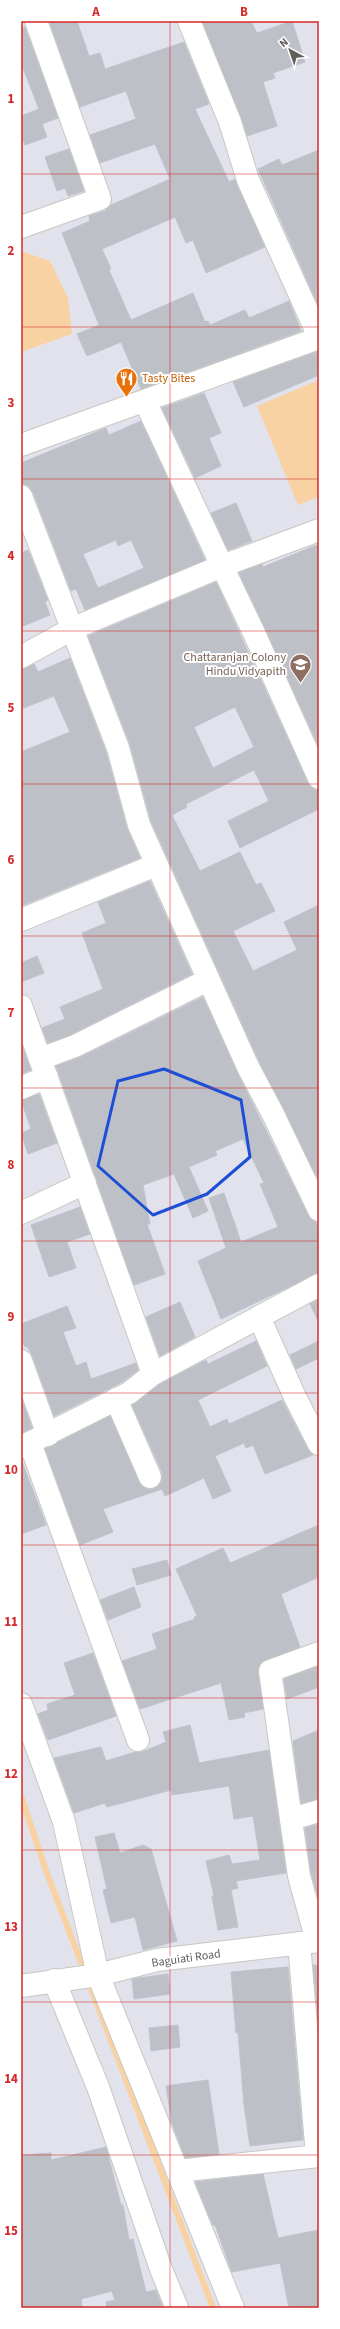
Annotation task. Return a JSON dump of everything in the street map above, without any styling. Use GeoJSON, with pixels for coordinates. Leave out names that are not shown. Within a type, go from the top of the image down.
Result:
{"type":"FeatureCollection","features":[{"type":"Feature","properties":{"kind":"street"},"geometry":{"type":"LineString","coordinates":[[21,227],[100,199],[36,21]]}},
{"type":"Feature","properties":{"kind":"street"},"geometry":{"type":"LineString","coordinates":[[21,445],[319,337],[248,180],[230,122],[189,21]]}},
{"type":"Feature","properties":{"kind":"street"},"geometry":{"type":"LineString","coordinates":[[145,401],[222,566],[313,747],[319,778]]}},
{"type":"Feature","properties":{"kind":"street"},"geometry":{"type":"LineString","coordinates":[[21,496],[74,628],[118,748],[139,825],[248,1067],[273,1114],[319,1210]]}},
{"type":"Feature","properties":{"kind":"street"},"geometry":{"type":"LineString","coordinates":[[21,657],[74,628],[222,566],[319,530]]}},
{"type":"Feature","properties":{"kind":"street"},"geometry":{"type":"LineString","coordinates":[[21,920],[156,865]]}},
{"type":"Feature","properties":{"kind":"street"},"geometry":{"type":"LineString","coordinates":[[21,1088],[43,1068],[74,1046],[208,980]]}},
{"type":"Feature","properties":{"kind":"street"},"geometry":{"type":"LineString","coordinates":[[21,1006],[153,1374]]}},
{"type":"Feature","properties":{"kind":"street"},"geometry":{"type":"LineString","coordinates":[[21,1214],[85,1183]]}},
{"type":"Feature","properties":{"kind":"street"},"geometry":{"type":"LineString","coordinates":[[33,1442],[129,1393],[153,1374],[319,1285]]}},
{"type":"Feature","properties":{"kind":"street"},"geometry":{"type":"LineString","coordinates":[[259,1317],[295,1397],[319,1444]]}},
{"type":"Feature","properties":{"kind":"street"},"geometry":{"type":"LineString","coordinates":[[21,1361],[33,1442],[138,1740]]}},
{"type":"Feature","properties":{"kind":"street"},"geometry":{"type":"LineString","coordinates":[[116,1400],[150,1477]]}},
{"type":"Feature","properties":{"kind":"street"},"geometry":{"type":"LineString","coordinates":[[177,2171],[318,2156],[312,1942],[299,1876],[270,1671],[319,1653]]}},
{"type":"Feature","properties":{"kind":"street"},"geometry":{"type":"LineString","coordinates":[[21,1704],[64,1822],[98,1975],[233,2308]]}},
{"type":"Feature","properties":{"kind":"street"},"geometry":{"type":"LineString","coordinates":[[291,1819],[319,1811]]}},
{"type":"Feature","properties":{"kind":"street","name":"Baguiati Road"},"geometry":{"type":"LineString","coordinates":[[21,1986],[54,1980],[98,1975],[157,1960],[312,1942]]}},
{"type":"Feature","properties":{"kind":"street"},"geometry":{"type":"LineString","coordinates":[[54,1980],[98,2087],[161,2269],[177,2308]]}},
{"type":"Feature","properties":{"kind":"highlighted area"},"geometry":{"type":"Polygon","coordinates":[[[164,1069],[241,1100],[250,1157],[207,1194],[153,1215],[98,1166],[118,1081],[164,1069]]]}},
{"type":"Feature","properties":{"kind":"shaded area"},"geometry":{"type":"Polygon","coordinates":[[[21,251],[50,261],[68,298],[72,334],[21,352],[21,251]]]}},
{"type":"Feature","properties":{"kind":"shaded area"},"geometry":{"type":"Polygon","coordinates":[[[319,380],[319,497],[298,505],[257,406],[319,380]]]}},
{"type":"Feature","properties":{"kind":"building"},"geometry":{"type":"Polygon","coordinates":[[[49,21],[77,21],[89,56],[100,53],[105,69],[184,42],[209,104],[195,109],[229,182],[235,179],[265,247],[206,273],[193,240],[186,243],[175,217],[102,249],[111,269],[109,270],[131,320],[193,293],[205,322],[208,321],[210,325],[245,310],[249,318],[289,301],[301,331],[141,389],[121,342],[87,356],[77,334],[99,325],[62,233],[90,221],[89,216],[105,211],[111,205],[170,179],[155,144],[100,163],[90,135],[136,119],[126,91],[80,107],[49,21]]]}},
{"type":"Feature","properties":{"kind":"building"},"geometry":{"type":"Polygon","coordinates":[[[202,21],[251,21],[257,33],[292,21],[305,62],[273,73],[275,78],[263,82],[277,126],[247,136],[202,21]]]}},
{"type":"Feature","properties":{"kind":"building"},"geometry":{"type":"Polygon","coordinates":[[[25,27],[58,118],[42,124],[47,137],[25,145],[21,135],[21,116],[39,109],[21,63],[21,29],[25,27]]]}},
{"type":"Feature","properties":{"kind":"building"},"geometry":{"type":"Polygon","coordinates":[[[69,149],[84,191],[68,196],[65,188],[57,191],[45,157],[69,149]]]}},
{"type":"Feature","properties":{"kind":"building"},"geometry":{"type":"Polygon","coordinates":[[[319,150],[319,307],[258,169],[279,159],[282,165],[319,150]]]}},
{"type":"Feature","properties":{"kind":"building"},"geometry":{"type":"Polygon","coordinates":[[[319,351],[319,375],[244,407],[233,382],[319,351]]]}},
{"type":"Feature","properties":{"kind":"building"},"geometry":{"type":"Polygon","coordinates":[[[204,393],[221,433],[209,438],[221,466],[195,478],[162,408],[204,393]]]}},
{"type":"Feature","properties":{"kind":"building"},"geometry":{"type":"Polygon","coordinates":[[[141,421],[205,560],[85,610],[76,589],[71,591],[33,492],[29,486],[22,484],[21,463],[106,428],[109,435],[141,421]],[[116,540],[83,554],[98,588],[144,568],[131,540],[118,546],[116,540]]]}},
{"type":"Feature","properties":{"kind":"building"},"geometry":{"type":"Polygon","coordinates":[[[236,503],[252,541],[228,550],[211,513],[236,503]]]}},
{"type":"Feature","properties":{"kind":"building"},"geometry":{"type":"Polygon","coordinates":[[[319,544],[319,747],[239,573],[262,564],[263,567],[319,544]]]}},
{"type":"Feature","properties":{"kind":"building"},"geometry":{"type":"Polygon","coordinates":[[[28,550],[48,600],[45,602],[50,615],[21,627],[21,553],[28,550]]]}},
{"type":"Feature","properties":{"kind":"building"},"geometry":{"type":"Polygon","coordinates":[[[216,582],[308,783],[312,788],[319,790],[319,809],[240,848],[228,821],[269,801],[254,770],[186,804],[187,807],[172,815],[200,871],[240,852],[256,885],[261,883],[275,911],[233,931],[253,971],[297,950],[284,922],[319,905],[319,1175],[316,1176],[259,1061],[151,821],[130,744],[88,636],[216,582]],[[235,707],[194,727],[213,768],[254,747],[235,707]]]}},
{"type":"Feature","properties":{"kind":"building"},"geometry":{"type":"Polygon","coordinates":[[[70,658],[106,752],[127,828],[140,858],[21,906],[21,752],[70,732],[54,696],[21,709],[21,669],[34,664],[38,672],[70,658]]]}},
{"type":"Feature","properties":{"kind":"building"},"geometry":{"type":"Polygon","coordinates":[[[150,881],[192,974],[70,1035],[48,1043],[42,1028],[65,1019],[60,1007],[103,989],[82,933],[106,923],[98,902],[150,881]]]}},
{"type":"Feature","properties":{"kind":"building"},"geometry":{"type":"Polygon","coordinates":[[[37,956],[44,973],[21,982],[21,963],[37,956]]]}},
{"type":"Feature","properties":{"kind":"building"},"geometry":{"type":"Polygon","coordinates":[[[203,997],[237,1072],[308,1215],[316,1222],[319,1229],[319,1273],[221,1319],[198,1261],[226,1248],[209,1198],[224,1193],[241,1242],[278,1227],[260,1184],[264,1183],[243,1139],[215,1151],[217,1155],[189,1167],[208,1211],[193,1218],[174,1174],[143,1185],[150,1224],[147,1224],[165,1274],[134,1285],[56,1066],[81,1057],[203,997]]]}},
{"type":"Feature","properties":{"kind":"building"},"geometry":{"type":"Polygon","coordinates":[[[21,1043],[31,1070],[21,1074],[21,1043]]]}},
{"type":"Feature","properties":{"kind":"building"},"geometry":{"type":"Polygon","coordinates":[[[39,1094],[57,1143],[28,1154],[21,1133],[31,1129],[21,1100],[39,1094]]]}},
{"type":"Feature","properties":{"kind":"building"},"geometry":{"type":"Polygon","coordinates":[[[80,1207],[90,1234],[67,1242],[76,1268],[49,1277],[31,1225],[80,1207]]]}},
{"type":"Feature","properties":{"kind":"building"},"geometry":{"type":"Polygon","coordinates":[[[319,1299],[319,1323],[310,1304],[319,1299]]]}},
{"type":"Feature","properties":{"kind":"building"},"geometry":{"type":"Polygon","coordinates":[[[180,1302],[195,1337],[160,1356],[146,1317],[180,1302]]]}},
{"type":"Feature","properties":{"kind":"building"},"geometry":{"type":"Polygon","coordinates":[[[67,1306],[76,1328],[63,1332],[76,1366],[86,1362],[91,1379],[136,1363],[138,1370],[122,1382],[54,1416],[33,1357],[27,1346],[25,1347],[21,1337],[21,1324],[67,1306]]]}},
{"type":"Feature","properties":{"kind":"building"},"geometry":{"type":"Polygon","coordinates":[[[256,1341],[267,1366],[198,1400],[210,1427],[227,1419],[229,1424],[282,1400],[308,1450],[313,1455],[265,1474],[253,1445],[246,1448],[244,1443],[215,1456],[231,1491],[213,1499],[204,1478],[165,1496],[162,1489],[103,1509],[113,1532],[80,1545],[45,1449],[110,1416],[139,1482],[148,1489],[155,1488],[162,1479],[162,1472],[132,1405],[160,1384],[206,1360],[208,1364],[256,1341]]]}},
{"type":"Feature","properties":{"kind":"building"},"geometry":{"type":"Polygon","coordinates":[[[319,1341],[319,1358],[296,1369],[290,1355],[319,1341]]]}},
{"type":"Feature","properties":{"kind":"building"},"geometry":{"type":"Polygon","coordinates":[[[21,1397],[32,1428],[21,1433],[21,1397]]]}},
{"type":"Feature","properties":{"kind":"building"},"geometry":{"type":"Polygon","coordinates":[[[21,1459],[46,1525],[21,1534],[21,1459]]]}},
{"type":"Feature","properties":{"kind":"building"},"geometry":{"type":"Polygon","coordinates":[[[319,1525],[319,1577],[281,1594],[300,1647],[261,1663],[258,1673],[263,1709],[244,1713],[245,1717],[229,1720],[221,1683],[140,1709],[122,1661],[157,1649],[152,1634],[195,1619],[194,1617],[197,1616],[176,1569],[223,1548],[230,1563],[319,1525]]]}},
{"type":"Feature","properties":{"kind":"building"},"geometry":{"type":"Polygon","coordinates":[[[167,1560],[171,1575],[137,1585],[132,1569],[167,1560]]]}},
{"type":"Feature","properties":{"kind":"building"},"geometry":{"type":"Polygon","coordinates":[[[134,1587],[141,1607],[108,1620],[100,1600],[134,1587]]]}},
{"type":"Feature","properties":{"kind":"building"},"geometry":{"type":"Polygon","coordinates":[[[93,1653],[116,1716],[48,1740],[38,1714],[48,1710],[47,1704],[75,1695],[64,1663],[93,1653]]]}},
{"type":"Feature","properties":{"kind":"building"},"geometry":{"type":"Polygon","coordinates":[[[319,1666],[319,1687],[287,1699],[284,1679],[319,1666]]]}},
{"type":"Feature","properties":{"kind":"building"},"geometry":{"type":"Polygon","coordinates":[[[190,1725],[199,1763],[269,1750],[286,1873],[236,1881],[238,1888],[231,1890],[238,1927],[218,1930],[212,1896],[214,1896],[206,1861],[229,1855],[232,1864],[260,1860],[253,1816],[234,1819],[229,1786],[172,1795],[171,1790],[107,1807],[105,1803],[74,1813],[54,1758],[101,1747],[106,1761],[135,1752],[142,1752],[166,1742],[163,1732],[190,1725]]]}},
{"type":"Feature","properties":{"kind":"building"},"geometry":{"type":"Polygon","coordinates":[[[319,1730],[319,1799],[301,1803],[293,1741],[319,1730]]]}},
{"type":"Feature","properties":{"kind":"building"},"geometry":{"type":"Polygon","coordinates":[[[319,1824],[319,1901],[311,1873],[305,1828],[319,1824]]]}},
{"type":"Feature","properties":{"kind":"building"},"geometry":{"type":"Polygon","coordinates":[[[114,1833],[120,1853],[143,1845],[151,1849],[177,1941],[143,1950],[135,1917],[111,1923],[103,1890],[107,1889],[95,1837],[114,1833]]]}},
{"type":"Feature","properties":{"kind":"building"},"geometry":{"type":"Polygon","coordinates":[[[313,1965],[319,1965],[319,2031],[313,1965]]]}},
{"type":"Feature","properties":{"kind":"building"},"geometry":{"type":"Polygon","coordinates":[[[288,1967],[303,2140],[250,2146],[244,2105],[238,2032],[236,2033],[231,1972],[288,1967]]]}},
{"type":"Feature","properties":{"kind":"building"},"geometry":{"type":"Polygon","coordinates":[[[168,1974],[170,1994],[134,1999],[132,1979],[168,1974]]]}},
{"type":"Feature","properties":{"kind":"building"},"geometry":{"type":"Polygon","coordinates":[[[178,2025],[180,2047],[151,2051],[149,2028],[178,2025]]]}},
{"type":"Feature","properties":{"kind":"building"},"geometry":{"type":"Polygon","coordinates":[[[208,2080],[219,2154],[185,2158],[172,2123],[166,2086],[208,2080]]]}},
{"type":"Feature","properties":{"kind":"building"},"geometry":{"type":"Polygon","coordinates":[[[106,2147],[121,2205],[123,2205],[129,2240],[133,2239],[146,2292],[156,2290],[163,2308],[107,2308],[106,2302],[115,2300],[112,2291],[81,2299],[82,2308],[21,2308],[21,2155],[51,2153],[51,2160],[106,2147]]]}},
{"type":"Feature","properties":{"kind":"building"},"geometry":{"type":"Polygon","coordinates":[[[263,2174],[278,2238],[319,2230],[319,2308],[289,2308],[280,2263],[232,2272],[215,2225],[213,2225],[195,2182],[263,2174]]]}},
{"type":"Feature","properties":{"kind":"waterway"},"geometry":{"type":"LineString","coordinates":[[21,1796],[45,1868],[213,2308]]}},
{"type":"Feature","properties":{"kind":"place","name":"Tasty Bites"},"geometry":{"type":"Point","coordinates":[127,398]}},
{"type":"Feature","properties":{"kind":"place","name":"Chattaranjan Colony Hindu Vidyapith"},"geometry":{"type":"Point","coordinates":[301,684]}}]}
